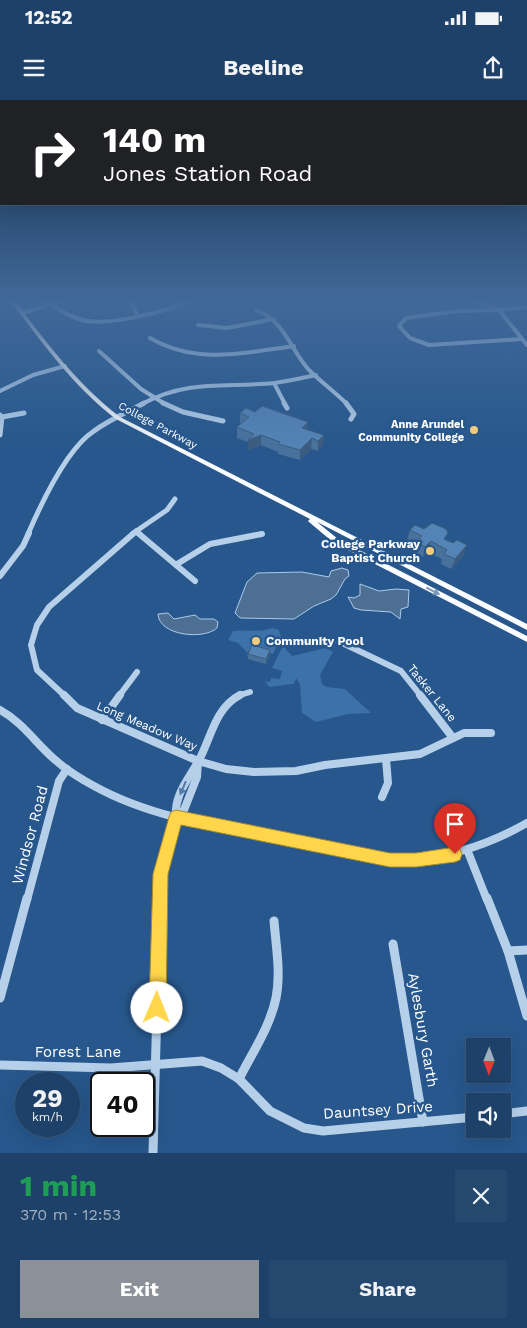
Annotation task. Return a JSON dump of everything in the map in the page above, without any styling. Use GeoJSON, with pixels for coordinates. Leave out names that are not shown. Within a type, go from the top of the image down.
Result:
{"type":"FeatureCollection","features":[{"type":"Feature","properties":{"kind":"main road","name":"College Parkway"},"geometry":{"type":"LineString","coordinates":[[51,349],[100,405],[118,418],[527,627]]}},
{"type":"Feature","properties":{"kind":"main road","name":"College Parkway"},"geometry":{"type":"LineString","coordinates":[[301,513],[336,541],[527,639]]}},
{"type":"Feature","properties":{"kind":"main road"},"geometry":{"type":"LineString","coordinates":[[336,541],[369,555],[380,557],[388,555],[387,560],[390,565],[414,581]]}},
{"type":"Feature","properties":{"kind":"street"},"geometry":{"type":"LineString","coordinates":[[172,349],[198,355],[261,349]]}},
{"type":"Feature","properties":{"kind":"street"},"geometry":{"type":"LineString","coordinates":[[296,349],[304,364],[347,402],[354,414],[351,419]]}},
{"type":"Feature","properties":{"kind":"street"},"geometry":{"type":"LineString","coordinates":[[99,351],[152,399],[182,412],[223,421]]}},
{"type":"Feature","properties":{"kind":"street"},"geometry":{"type":"LineString","coordinates":[[0,392],[33,375],[65,366]]}},
{"type":"Feature","properties":{"kind":"street"},"geometry":{"type":"LineString","coordinates":[[0,576],[23,546],[45,495],[82,441],[93,431],[152,399],[176,390],[195,386],[274,383],[316,375]]}},
{"type":"Feature","properties":{"kind":"street"},"geometry":{"type":"LineString","coordinates":[[274,383],[287,408]]}},
{"type":"Feature","properties":{"kind":"street"},"geometry":{"type":"LineString","coordinates":[[0,435],[1,416],[24,413]]}},
{"type":"Feature","properties":{"kind":"street","name":"Long Meadow Way"},"geometry":{"type":"LineString","coordinates":[[175,499],[167,510],[136,531],[49,607],[33,632],[32,651],[37,670],[77,708],[198,761],[226,769],[254,772],[296,771],[325,765],[420,754],[464,732],[491,732]]}},
{"type":"Feature","properties":{"kind":"street"},"geometry":{"type":"LineString","coordinates":[[136,531],[195,581]]}},
{"type":"Feature","properties":{"kind":"street"},"geometry":{"type":"LineString","coordinates":[[177,564],[207,545],[224,540],[253,538],[262,534]]}},
{"type":"Feature","properties":{"kind":"street","name":"Tasker Lane"},"geometry":{"type":"LineString","coordinates":[[338,641],[346,647],[390,663],[401,671],[411,681],[453,738]]}},
{"type":"Feature","properties":{"kind":"street"},"geometry":{"type":"LineString","coordinates":[[102,720],[137,672]]}},
{"type":"Feature","properties":{"kind":"street"},"geometry":{"type":"LineString","coordinates":[[153,1153],[161,874],[176,817],[184,810],[194,786],[198,761],[212,731],[229,703],[239,695],[250,692]]}},
{"type":"Feature","properties":{"kind":"street"},"geometry":{"type":"LineString","coordinates":[[0,710],[17,722],[53,758],[67,769],[116,795],[148,809],[176,817],[390,860],[416,860],[468,852],[494,841],[527,823]]}},
{"type":"Feature","properties":{"kind":"street"},"geometry":{"type":"LineString","coordinates":[[382,797],[389,783],[386,759]]}},
{"type":"Feature","properties":{"kind":"street","name":"Windsor Road"},"geometry":{"type":"LineString","coordinates":[[0,998],[58,781],[67,769]]}},
{"type":"Feature","properties":{"kind":"street"},"geometry":{"type":"LineString","coordinates":[[468,852],[508,951],[527,1016]]}},
{"type":"Feature","properties":{"kind":"street"},"geometry":{"type":"LineString","coordinates":[[238,1079],[267,1026],[275,1000],[278,975],[274,921]]}},
{"type":"Feature","properties":{"kind":"street","name":"Aylesbury Garth"},"geometry":{"type":"LineString","coordinates":[[392,944],[423,1122]]}},
{"type":"Feature","properties":{"kind":"street"},"geometry":{"type":"LineString","coordinates":[[508,951],[527,950]]}},
{"type":"Feature","properties":{"kind":"street","name":"Dauntsey Drive"},"geometry":{"type":"LineString","coordinates":[[156,1064],[202,1061],[221,1068],[238,1079],[270,1111],[304,1128],[323,1131],[466,1118]]}},
{"type":"Feature","properties":{"kind":"street","name":"Forest Lane"},"geometry":{"type":"LineString","coordinates":[[0,1065],[104,1068],[156,1064]]}},
{"type":"Feature","properties":{"kind":"street"},"geometry":{"type":"LineString","coordinates":[[511,1113],[527,1111]]}},
{"type":"Feature","properties":{"kind":"shaded area"},"geometry":{"type":"Polygon","coordinates":[[[342,568],[348,570],[349,576],[345,579],[336,595],[294,619],[240,618],[235,613],[247,582],[257,573],[302,572],[329,577],[331,571],[342,568]]]}},
{"type":"Feature","properties":{"kind":"shaded area"},"geometry":{"type":"Polygon","coordinates":[[[360,584],[379,591],[409,590],[408,607],[401,609],[400,619],[391,612],[354,608],[348,597],[354,598],[360,595],[360,584]]]}},
{"type":"Feature","properties":{"kind":"shaded area"},"geometry":{"type":"Polygon","coordinates":[[[168,613],[174,619],[195,615],[200,619],[214,619],[218,622],[217,628],[202,634],[183,634],[166,627],[160,621],[158,614],[168,613]]]}},
{"type":"Feature","properties":{"kind":"shaded area","name":"Community Pool"},"geometry":{"type":"Polygon","coordinates":[[[272,628],[279,630],[281,637],[273,654],[252,650],[249,656],[247,656],[248,653],[238,643],[228,640],[233,631],[272,628]]]}},
{"type":"Feature","properties":{"kind":"shaded area"},"geometry":{"type":"Polygon","coordinates":[[[283,646],[292,656],[326,648],[333,652],[320,675],[322,684],[327,687],[345,689],[371,713],[348,714],[316,722],[302,713],[300,684],[296,678],[294,684],[269,687],[265,681],[270,682],[271,678],[280,679],[282,671],[272,668],[283,646]]]}},
{"type":"Feature","properties":{"kind":"building"},"geometry":{"type":"Polygon","coordinates":[[[262,406],[308,422],[302,428],[324,435],[318,441],[312,438],[300,450],[278,444],[280,442],[261,435],[248,440],[254,434],[237,427],[249,417],[240,413],[246,408],[255,412],[262,406]]]}},
{"type":"Feature","properties":{"kind":"building"},"geometry":{"type":"Polygon","coordinates":[[[432,523],[446,529],[448,533],[444,539],[453,543],[457,540],[467,545],[455,559],[444,554],[447,550],[431,541],[425,547],[416,542],[422,536],[410,530],[415,525],[424,529],[432,523]]]}},
{"type":"Feature","properties":{"kind":"building"},"geometry":{"type":"Polygon","coordinates":[[[252,645],[270,650],[266,659],[248,654],[252,645]]]}},
{"type":"Feature","properties":{"kind":"place","name":"Anne Arundel Community College"},"geometry":{"type":"Point","coordinates":[474,430]}},
{"type":"Feature","properties":{"kind":"place","name":"College Parkway Baptist Church"},"geometry":{"type":"Point","coordinates":[430,551]}},
{"type":"Feature","properties":{"kind":"place","name":"Community Pool"},"geometry":{"type":"Point","coordinates":[256,641]}},
{"type":"Feature","properties":{"kind":"route"},"geometry":{"type":"LineString","coordinates":[[157,1008],[161,874],[163,858],[176,817],[390,860],[416,860],[455,854]]}}]}
